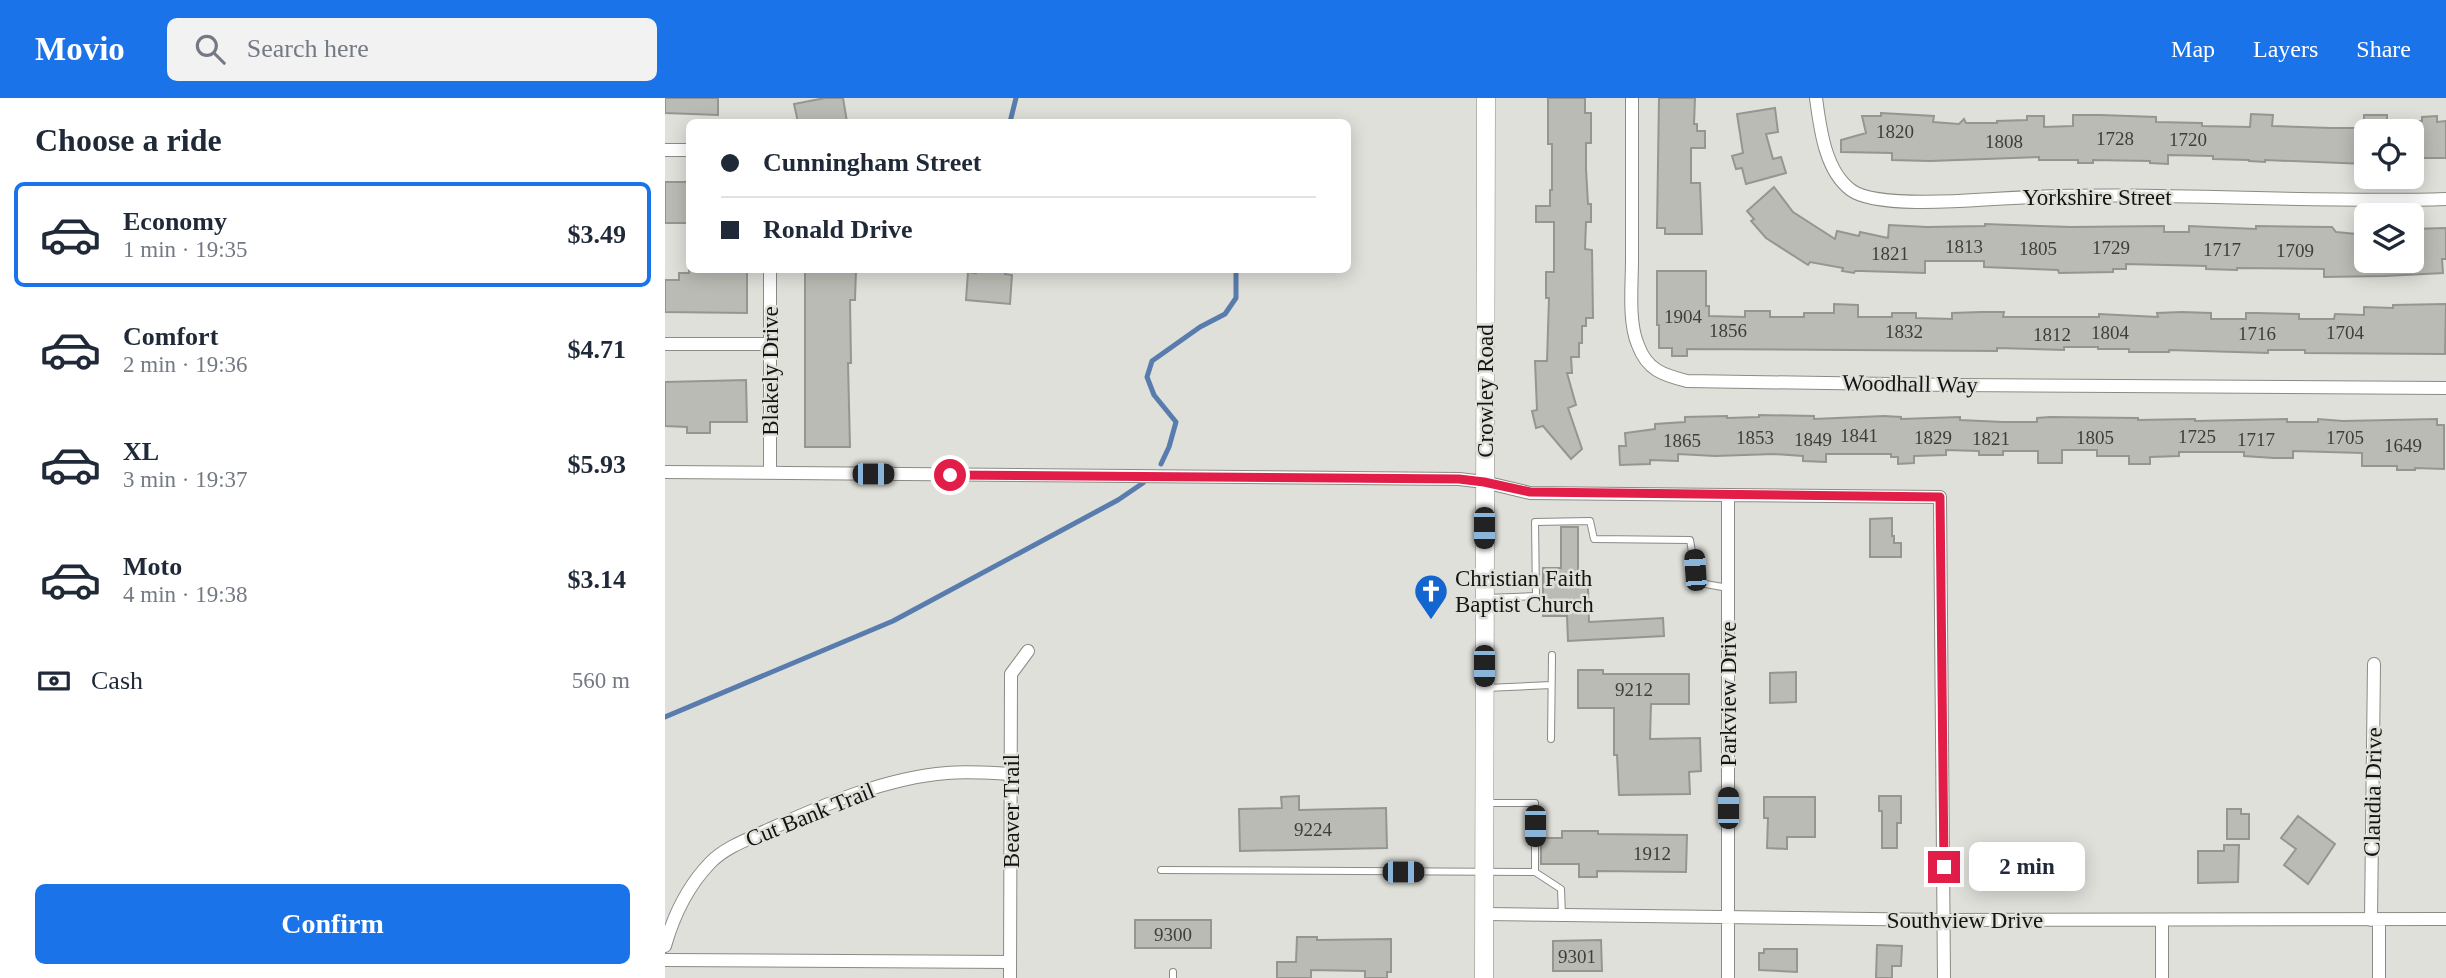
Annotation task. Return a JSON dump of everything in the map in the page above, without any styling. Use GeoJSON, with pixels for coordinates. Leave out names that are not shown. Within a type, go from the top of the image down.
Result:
{"type":"FeatureCollection","features":[{"type":"Feature","properties":{"kind":"main road","name":"Crowley Road"},"geometry":{"type":"LineString","coordinates":[[1484,978],[1486,98]]}},
{"type":"Feature","properties":{"kind":"street","name":"Woodhall Way"},"geometry":{"type":"LineString","coordinates":[[1632,98],[1634,329],[1638,346],[1655,371],[1666,376],[1687,381],[2446,388]]}},
{"type":"Feature","properties":{"kind":"street","name":"Yorkshire Street"},"geometry":{"type":"LineString","coordinates":[[1815,98],[1828,157],[1837,174],[1851,190],[1881,199],[1947,202],[2114,197],[2446,199]]}},
{"type":"Feature","properties":{"kind":"street"},"geometry":{"type":"LineString","coordinates":[[665,150],[686,150]]}},
{"type":"Feature","properties":{"kind":"street","name":"Blakely Drive"},"geometry":{"type":"LineString","coordinates":[[770,273],[770,473]]}},
{"type":"Feature","properties":{"kind":"street"},"geometry":{"type":"LineString","coordinates":[[665,344],[769,344]]}},
{"type":"Feature","properties":{"kind":"street"},"geometry":{"type":"LineString","coordinates":[[665,472],[1445,478],[1484,482],[1530,492],[1940,497],[1944,978]]}},
{"type":"Feature","properties":{"kind":"street","name":"Parkview Drive"},"geometry":{"type":"LineString","coordinates":[[1728,495],[1728,978]]}},
{"type":"Feature","properties":{"kind":"street","name":"Beaver Trail"},"geometry":{"type":"LineString","coordinates":[[1010,978],[1011,674],[1028,650]]}},
{"type":"Feature","properties":{"kind":"street","name":"Claudia Drive"},"geometry":{"type":"LineString","coordinates":[[2374,664],[2375,919],[2379,978]]}},
{"type":"Feature","properties":{"kind":"street","name":"Cut Bank Trail"},"geometry":{"type":"LineString","coordinates":[[665,946],[673,917],[689,888],[712,860],[737,845],[852,795],[906,779],[949,773],[1011,774]]}},
{"type":"Feature","properties":{"kind":"street","name":"Southview Drive"},"geometry":{"type":"LineString","coordinates":[[1484,914],[1944,920],[2446,919]]}},
{"type":"Feature","properties":{"kind":"street"},"geometry":{"type":"LineString","coordinates":[[2162,920],[2162,978]]}},
{"type":"Feature","properties":{"kind":"street"},"geometry":{"type":"LineString","coordinates":[[665,960],[1010,962]]}},
{"type":"Feature","properties":{"kind":"lane"},"geometry":{"type":"LineString","coordinates":[[1484,598],[1536,596],[1535,522],[1590,521],[1594,539],[1690,540],[1700,583],[1728,588]]}},
{"type":"Feature","properties":{"kind":"lane"},"geometry":{"type":"LineString","coordinates":[[1551,739],[1552,654]]}},
{"type":"Feature","properties":{"kind":"lane"},"geometry":{"type":"LineString","coordinates":[[1484,688],[1551,685]]}},
{"type":"Feature","properties":{"kind":"lane"},"geometry":{"type":"LineString","coordinates":[[1484,803],[1535,803],[1535,872]]}},
{"type":"Feature","properties":{"kind":"lane"},"geometry":{"type":"LineString","coordinates":[[1161,870],[1535,872],[1561,889],[1562,916]]}},
{"type":"Feature","properties":{"kind":"building"},"geometry":{"type":"Polygon","coordinates":[[[665,98],[718,98],[718,115],[665,113],[665,98]]]}},
{"type":"Feature","properties":{"kind":"building"},"geometry":{"type":"Polygon","coordinates":[[[825,98],[843,98],[846,119],[797,119],[794,104],[825,98]]]}},
{"type":"Feature","properties":{"kind":"building"},"geometry":{"type":"Polygon","coordinates":[[[1548,98],[1585,98],[1585,113],[1591,113],[1591,143],[1586,143],[1586,169],[1591,222],[1586,222],[1585,249],[1592,250],[1593,318],[1586,318],[1586,326],[1582,326],[1579,357],[1571,357],[1572,373],[1567,373],[1576,405],[1568,408],[1582,449],[1571,459],[1543,426],[1536,428],[1532,411],[1537,410],[1535,361],[1547,361],[1549,298],[1546,298],[1546,272],[1554,272],[1554,222],[1536,222],[1536,206],[1550,206],[1552,190],[1548,98]]]}},
{"type":"Feature","properties":{"kind":"building"},"geometry":{"type":"Polygon","coordinates":[[[1659,98],[1695,98],[1694,124],[1697,124],[1697,131],[1705,131],[1705,148],[1691,148],[1691,183],[1700,183],[1702,234],[1665,234],[1665,228],[1657,228],[1659,98]]]}},
{"type":"Feature","properties":{"kind":"building"},"geometry":{"type":"Polygon","coordinates":[[[1775,108],[1778,132],[1766,134],[1773,159],[1781,157],[1786,173],[1746,184],[1742,168],[1736,169],[1732,156],[1743,153],[1737,114],[1775,108]]]}},
{"type":"Feature","properties":{"kind":"building"},"geometry":{"type":"Polygon","coordinates":[[[1881,113],[1934,116],[1933,122],[1959,124],[1964,119],[1966,123],[1997,123],[2027,120],[2027,116],[2044,116],[2044,127],[2073,126],[2073,115],[2100,115],[2156,117],[2156,122],[2202,123],[2202,126],[2250,127],[2251,114],[2273,115],[2272,126],[2354,128],[2354,164],[2265,162],[2213,159],[2213,156],[2168,155],[2168,164],[2093,160],[2093,163],[2078,163],[2078,160],[2039,160],[2039,157],[1930,161],[1892,160],[1892,153],[1841,152],[1841,140],[1866,133],[1862,116],[1881,116],[1881,113]]]}},
{"type":"Feature","properties":{"kind":"building"},"geometry":{"type":"Polygon","coordinates":[[[2364,115],[2387,115],[2387,119],[2364,119],[2364,115]]]}},
{"type":"Feature","properties":{"kind":"building"},"geometry":{"type":"Polygon","coordinates":[[[2437,116],[2437,122],[2446,121],[2446,158],[2424,158],[2422,117],[2437,116]]]}},
{"type":"Feature","properties":{"kind":"building"},"geometry":{"type":"Polygon","coordinates":[[[665,182],[686,182],[686,223],[665,223],[665,182]]]}},
{"type":"Feature","properties":{"kind":"building"},"geometry":{"type":"Polygon","coordinates":[[[1774,187],[1793,212],[1835,239],[1837,231],[1859,236],[1860,232],[1888,238],[1889,225],[2164,226],[2164,232],[2189,232],[2189,226],[2256,229],[2256,226],[2332,227],[2336,232],[2354,234],[2354,273],[2424,273],[2424,229],[2446,228],[2446,259],[2442,259],[2443,273],[2385,276],[2324,277],[2324,269],[2237,270],[2206,269],[2206,266],[2126,264],[2126,269],[2113,269],[2113,272],[2059,273],[2058,270],[1984,267],[1984,261],[1925,261],[1925,273],[1854,273],[1842,271],[1843,268],[1810,262],[1808,265],[1766,238],[1751,221],[1754,219],[1747,211],[1774,187]]]}},
{"type":"Feature","properties":{"kind":"building"},"geometry":{"type":"Polygon","coordinates":[[[1657,271],[1706,271],[1706,306],[1709,306],[1709,316],[1745,317],[1745,311],[1770,311],[1770,317],[1804,317],[1804,313],[1834,313],[1834,304],[1858,305],[1858,317],[1892,317],[1892,313],[1916,313],[1916,318],[1952,319],[1952,313],[2004,312],[2003,317],[2099,317],[2099,314],[2158,317],[2157,313],[2182,312],[2211,313],[2211,319],[2246,319],[2246,313],[2257,313],[2299,314],[2299,319],[2334,319],[2335,314],[2364,315],[2364,307],[2446,304],[2445,354],[2305,353],[2305,350],[2268,350],[2268,353],[2169,350],[2129,352],[2129,349],[2064,347],[2064,350],[1997,348],[1997,351],[1687,349],[1687,356],[1672,356],[1672,348],[1659,348],[1657,271]]]}},
{"type":"Feature","properties":{"kind":"building"},"geometry":{"type":"Polygon","coordinates":[[[679,273],[747,273],[747,313],[665,312],[665,280],[679,280],[679,273]]]}},
{"type":"Feature","properties":{"kind":"building"},"geometry":{"type":"Polygon","coordinates":[[[805,273],[856,273],[855,300],[850,300],[850,447],[805,447],[805,273]]]}},
{"type":"Feature","properties":{"kind":"building"},"geometry":{"type":"Polygon","coordinates":[[[968,273],[1012,275],[1010,304],[966,300],[968,273]]]}},
{"type":"Feature","properties":{"kind":"building"},"geometry":{"type":"Polygon","coordinates":[[[746,380],[747,422],[710,422],[710,433],[687,433],[687,427],[665,426],[665,382],[746,380]]]}},
{"type":"Feature","properties":{"kind":"building"},"geometry":{"type":"Polygon","coordinates":[[[1759,415],[1814,416],[1814,419],[1960,417],[1960,420],[2003,422],[2037,422],[2037,418],[2050,417],[2195,421],[2287,419],[2287,422],[2318,422],[2318,419],[2437,419],[2437,425],[2444,425],[2444,469],[2397,470],[2397,466],[2362,466],[2362,453],[2293,451],[2293,458],[2244,456],[2244,452],[2179,452],[2179,456],[2150,457],[2150,464],[2129,464],[2129,456],[2097,456],[2097,450],[2062,450],[2062,463],[2038,463],[2038,451],[2003,451],[2003,455],[1979,455],[1979,451],[1946,450],[1946,455],[1914,456],[1914,463],[1898,464],[1898,457],[1891,457],[1891,454],[1826,454],[1826,462],[1803,461],[1803,456],[1774,454],[1678,454],[1678,461],[1650,460],[1650,464],[1620,465],[1619,446],[1626,446],[1625,433],[1655,429],[1655,424],[1685,422],[1685,417],[1727,418],[1759,415]]]}},
{"type":"Feature","properties":{"kind":"building"},"geometry":{"type":"Polygon","coordinates":[[[1892,518],[1892,536],[1894,543],[1901,543],[1901,557],[1870,557],[1870,519],[1892,518]]]}},
{"type":"Feature","properties":{"kind":"building"},"geometry":{"type":"Polygon","coordinates":[[[1561,527],[1578,527],[1578,586],[1588,586],[1589,622],[1663,618],[1664,636],[1568,641],[1567,616],[1543,616],[1543,568],[1561,568],[1561,527]]]}},
{"type":"Feature","properties":{"kind":"building"},"geometry":{"type":"Polygon","coordinates":[[[1578,670],[1603,670],[1603,674],[1689,674],[1689,704],[1651,704],[1650,739],[1700,738],[1701,771],[1689,772],[1690,794],[1619,795],[1617,755],[1614,755],[1614,708],[1578,708],[1578,670]]]}},
{"type":"Feature","properties":{"kind":"building"},"geometry":{"type":"Polygon","coordinates":[[[1796,672],[1796,702],[1770,703],[1770,673],[1796,672]]]}},
{"type":"Feature","properties":{"kind":"building"},"geometry":{"type":"Polygon","coordinates":[[[1299,796],[1299,810],[1386,808],[1387,848],[1240,851],[1239,809],[1282,808],[1281,797],[1299,796]]]}},
{"type":"Feature","properties":{"kind":"building"},"geometry":{"type":"Polygon","coordinates":[[[1879,796],[1901,796],[1897,848],[1882,848],[1882,811],[1879,811],[1879,796]]]}},
{"type":"Feature","properties":{"kind":"building"},"geometry":{"type":"Polygon","coordinates":[[[1764,797],[1815,797],[1815,837],[1787,837],[1787,849],[1767,848],[1768,818],[1764,818],[1764,797]]]}},
{"type":"Feature","properties":{"kind":"building"},"geometry":{"type":"Polygon","coordinates":[[[2227,809],[2241,809],[2241,814],[2249,814],[2249,839],[2227,839],[2227,809]]]}},
{"type":"Feature","properties":{"kind":"building"},"geometry":{"type":"Polygon","coordinates":[[[2298,816],[2335,844],[2308,884],[2284,865],[2296,849],[2281,838],[2298,816]]]}},
{"type":"Feature","properties":{"kind":"building"},"geometry":{"type":"Polygon","coordinates":[[[1562,831],[1687,835],[1686,872],[1597,871],[1597,877],[1579,877],[1579,864],[1541,864],[1541,838],[1562,838],[1562,831]]]}},
{"type":"Feature","properties":{"kind":"building"},"geometry":{"type":"Polygon","coordinates":[[[2224,845],[2239,845],[2238,882],[2198,883],[2198,851],[2224,851],[2224,845]]]}},
{"type":"Feature","properties":{"kind":"building"},"geometry":{"type":"Polygon","coordinates":[[[1135,920],[1211,920],[1211,948],[1135,948],[1135,920]]]}},
{"type":"Feature","properties":{"kind":"building"},"geometry":{"type":"Polygon","coordinates":[[[1297,937],[1317,937],[1317,940],[1391,939],[1391,972],[1387,972],[1387,978],[1365,978],[1365,971],[1311,970],[1311,978],[1277,978],[1277,962],[1296,962],[1297,937]]]}},
{"type":"Feature","properties":{"kind":"building"},"geometry":{"type":"Polygon","coordinates":[[[1601,940],[1602,971],[1553,971],[1553,941],[1601,940]]]}},
{"type":"Feature","properties":{"kind":"building"},"geometry":{"type":"Polygon","coordinates":[[[1877,945],[1902,946],[1901,966],[1892,966],[1892,978],[1876,978],[1877,945]]]}},
{"type":"Feature","properties":{"kind":"building"},"geometry":{"type":"Polygon","coordinates":[[[1764,949],[1797,949],[1797,972],[1759,970],[1759,953],[1764,953],[1764,949]]]}},
{"type":"Feature","properties":{"kind":"waterway"},"geometry":{"type":"LineString","coordinates":[[1011,119],[1016,98]]}},
{"type":"Feature","properties":{"kind":"waterway"},"geometry":{"type":"LineString","coordinates":[[1161,464],[1176,422],[1154,395],[1147,377],[1152,361],[1200,327],[1225,314],[1236,298],[1236,273]]}},
{"type":"Feature","properties":{"kind":"waterway"},"geometry":{"type":"LineString","coordinates":[[665,717],[893,621],[1118,500],[1143,483]]}},
{"type":"Feature","properties":{"kind":"place","name":"Christian Faith Baptist Church"},"geometry":{"type":"Point","coordinates":[1431,621]}},
{"type":"Feature","properties":{"kind":"route"},"geometry":{"type":"LineString","coordinates":[[950,475],[1459,479],[1530,492],[1940,497],[1944,867]]}}]}
